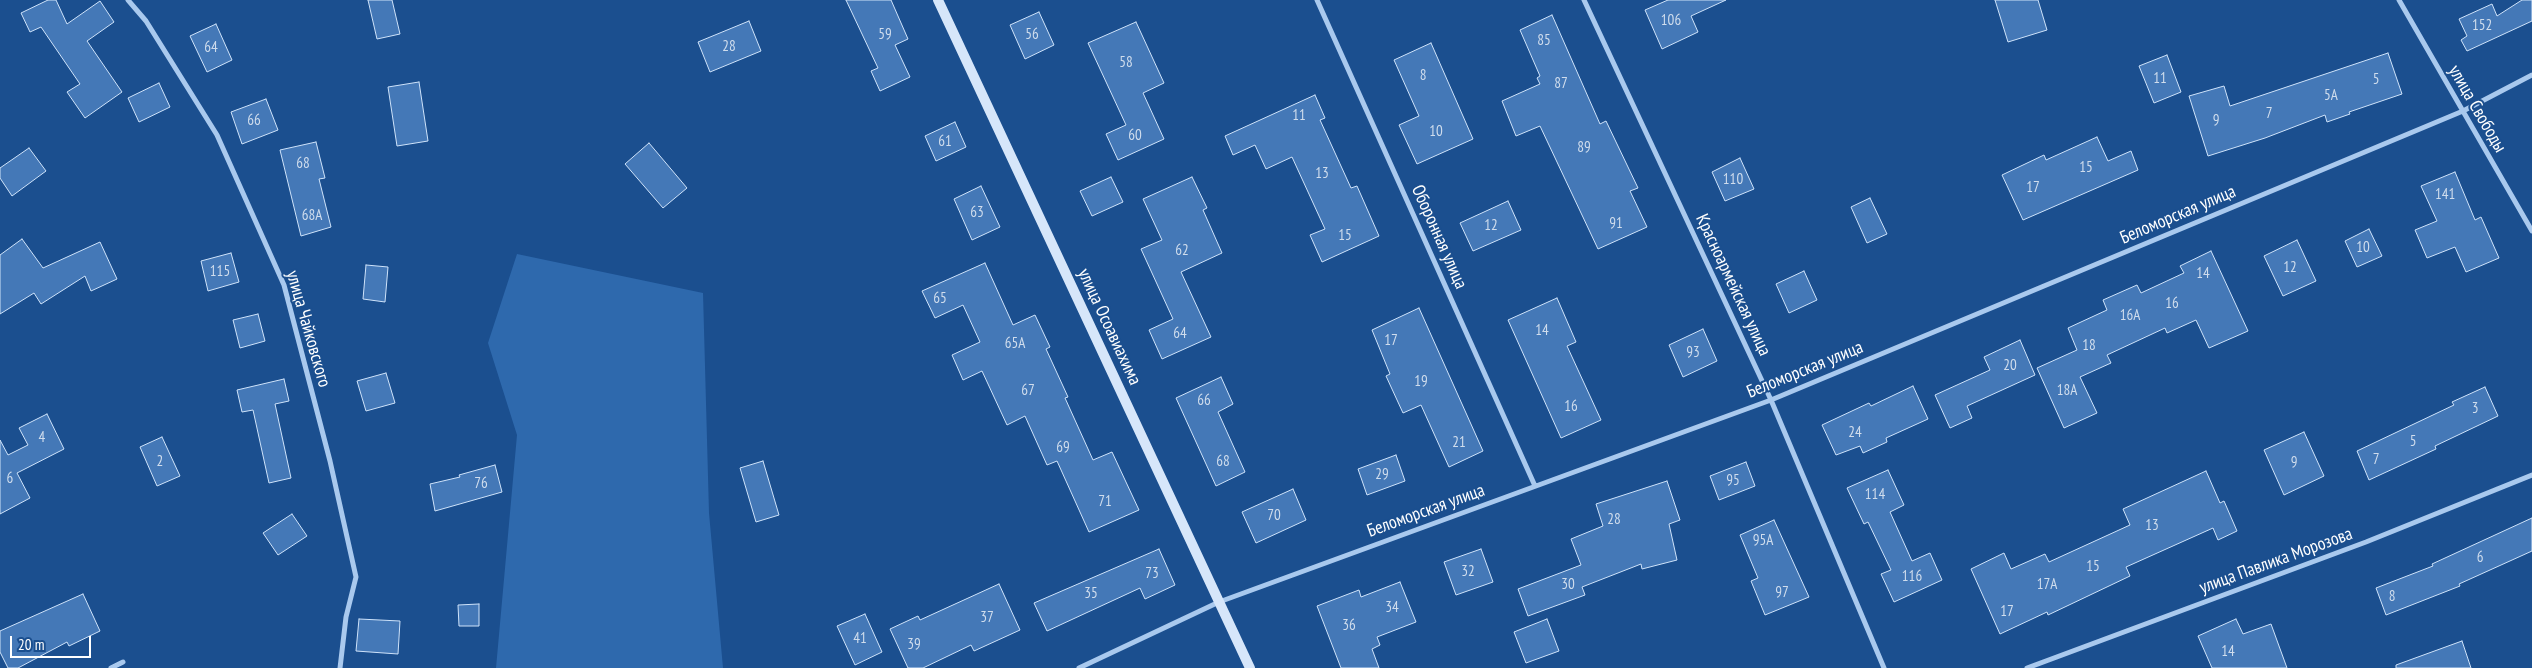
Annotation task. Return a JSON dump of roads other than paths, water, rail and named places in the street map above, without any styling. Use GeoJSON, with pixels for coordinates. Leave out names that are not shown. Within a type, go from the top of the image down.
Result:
{"type":"FeatureCollection","features":[{"type":"Feature","properties":{"kind":"street","name":"улица Чайковского"},"geometry":{"type":"LineString","coordinates":[[128,0],[146,21],[218,135],[284,286],[330,461],[356,577],[346,617],[340,668]]}},
{"type":"Feature","properties":{"kind":"street","name":"улица Осоавиахима"},"geometry":{"type":"LineString","coordinates":[[938,0],[1250,668]]}},
{"type":"Feature","properties":{"kind":"street","name":"Оборонная улица"},"geometry":{"type":"LineString","coordinates":[[1317,0],[1535,486]]}},
{"type":"Feature","properties":{"kind":"street","name":"Красноармейская улица"},"geometry":{"type":"LineString","coordinates":[[1584,0],[1771,400],[1884,668]]}},
{"type":"Feature","properties":{"kind":"street","name":"улица Свободы"},"geometry":{"type":"LineString","coordinates":[[2399,0],[2532,231]]}},
{"type":"Feature","properties":{"kind":"street","name":"Беломорская улица"},"geometry":{"type":"LineString","coordinates":[[1079,668],[1219,602],[1771,400],[2463,111],[2532,75]]}},
{"type":"Feature","properties":{"kind":"street","name":"улица Павлика Морозова"},"geometry":{"type":"LineString","coordinates":[[2027,668],[2366,542],[2532,475]]}},
{"type":"Feature","properties":{"kind":"street"},"geometry":{"type":"LineString","coordinates":[[111,668],[123,662]]}}]}
